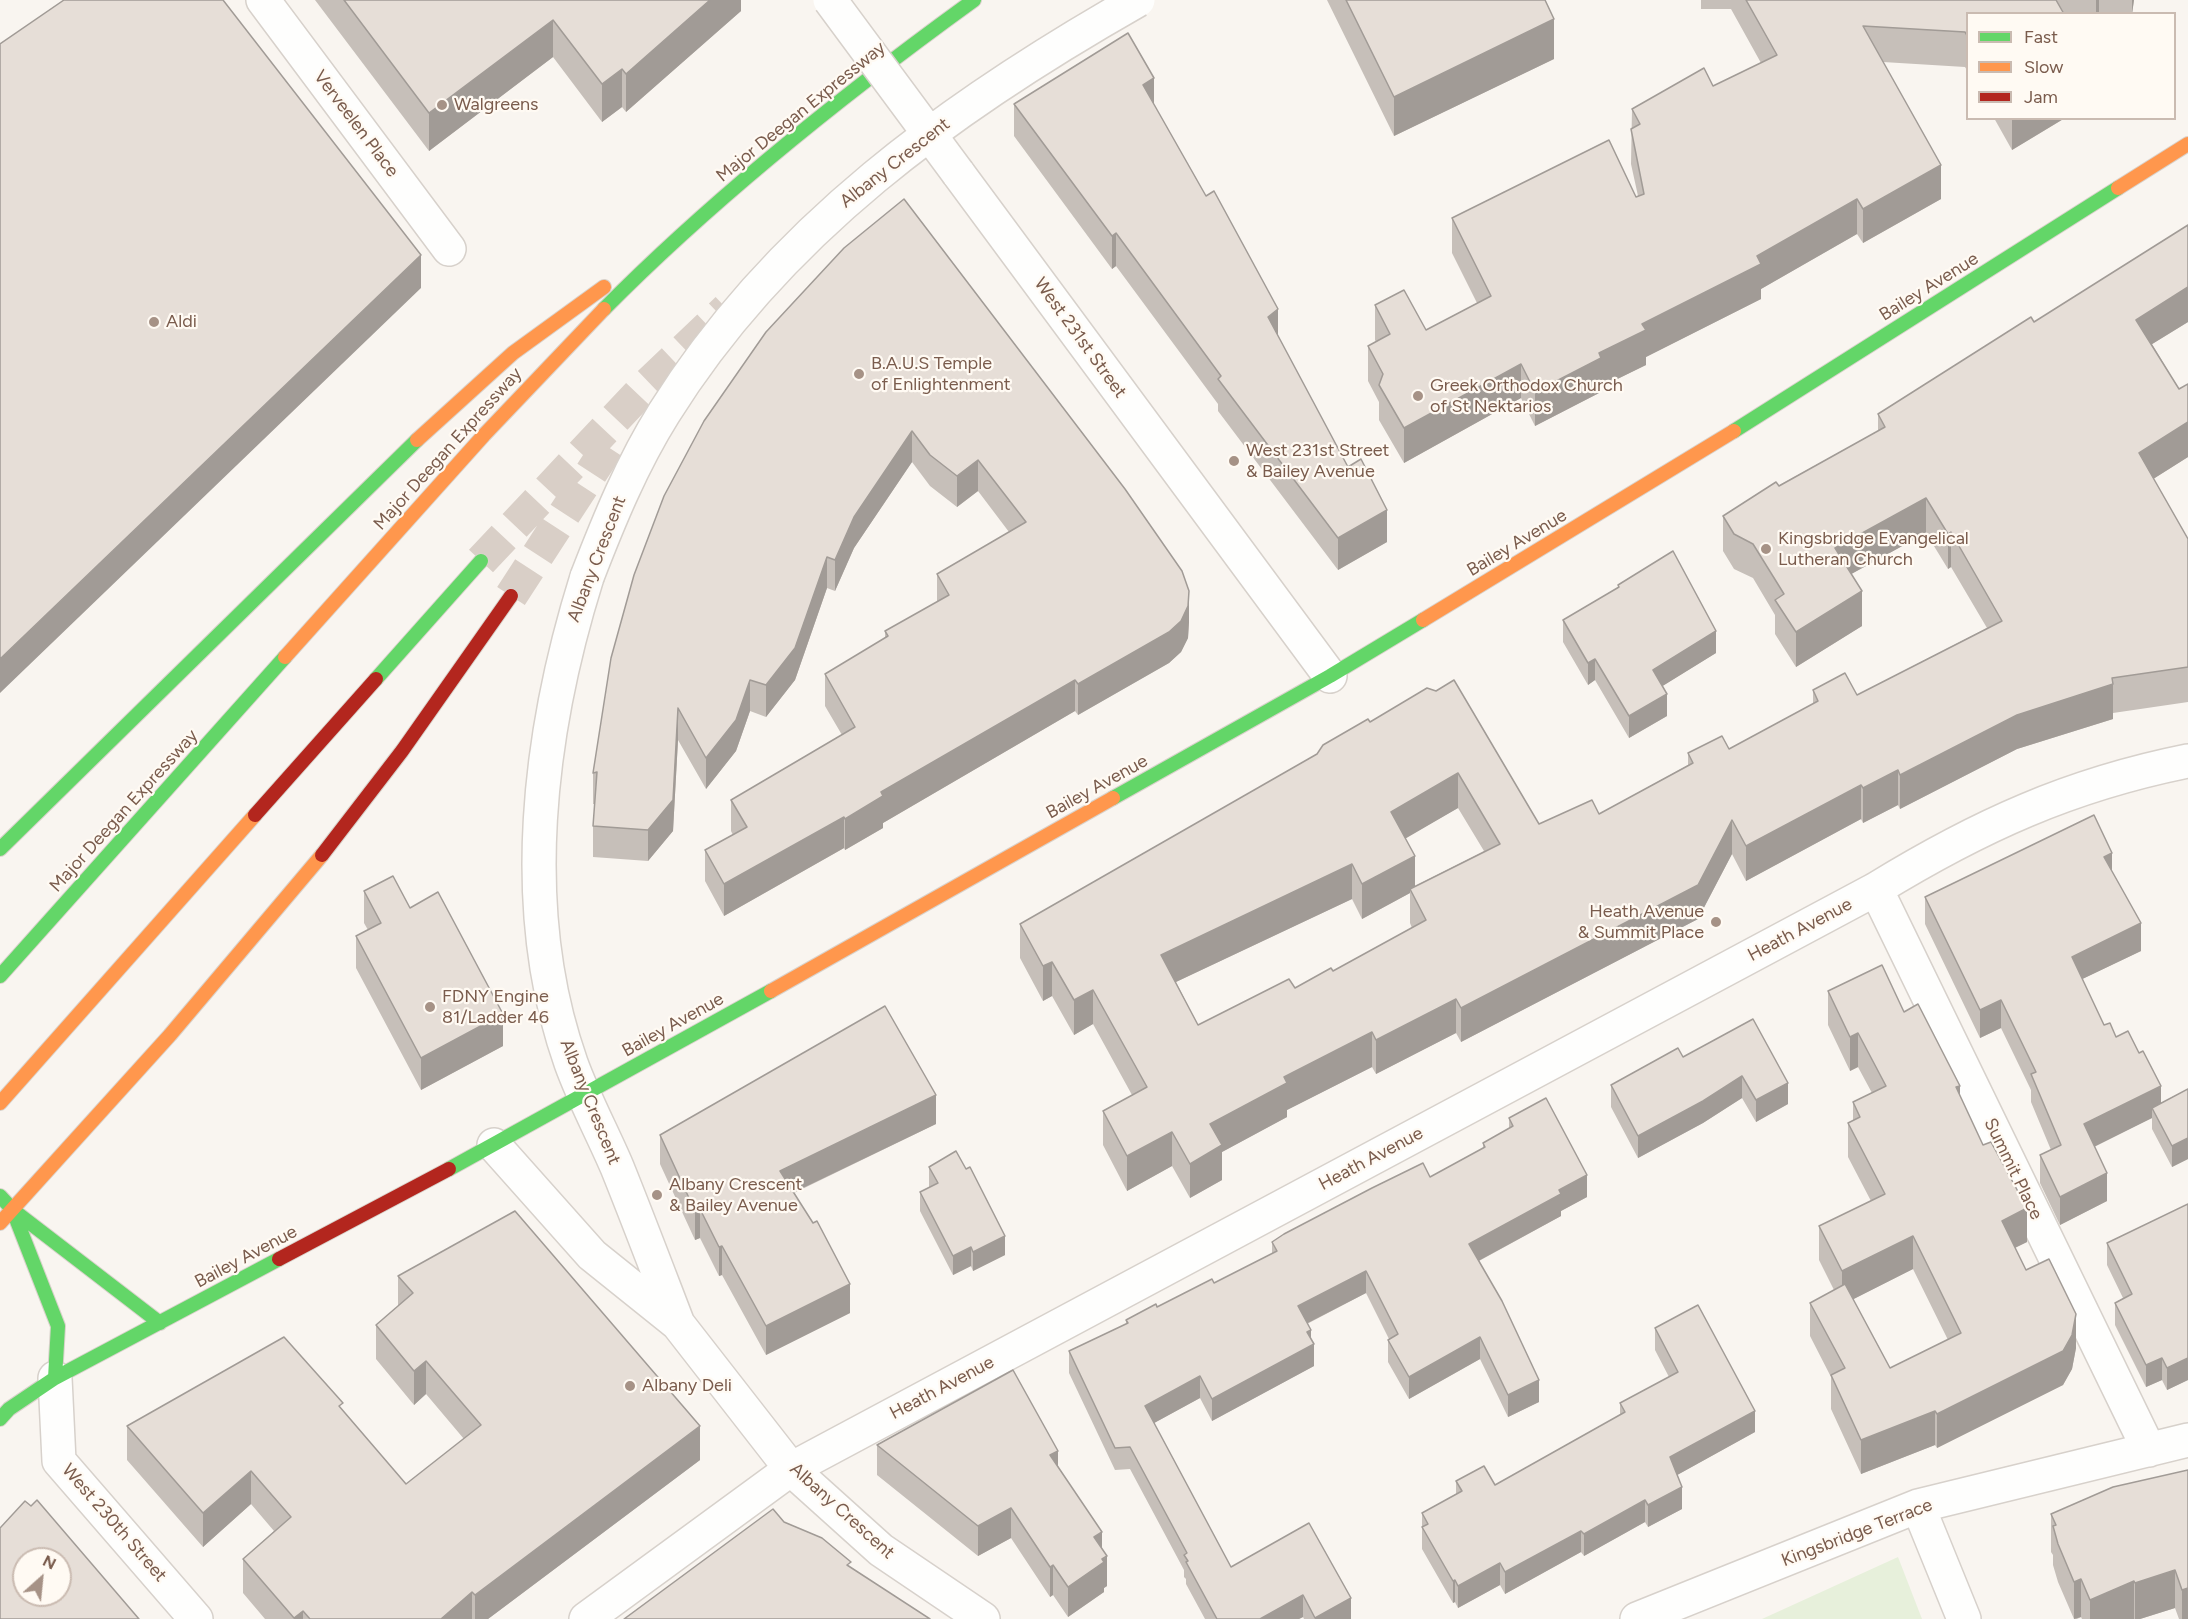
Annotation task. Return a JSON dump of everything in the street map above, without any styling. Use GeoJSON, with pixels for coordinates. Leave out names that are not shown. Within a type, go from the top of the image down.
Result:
{"type":"FeatureCollection","features":[{"type":"Feature","properties":{"kind":"main road","name":"Major Deegan Expressway"},"geometry":{"type":"LineString","coordinates":[[0,976],[486,433],[586,327],[690,227],[801,130],[913,43],[974,0]]}},
{"type":"Feature","properties":{"kind":"main road","name":"Bailey Avenue"},"geometry":{"type":"LineString","coordinates":[[0,1419],[9,1409],[55,1378],[584,1096],[1330,676],[1651,483],[2188,144]]}},
{"type":"Feature","properties":{"kind":"main road"},"geometry":{"type":"LineString","coordinates":[[0,849],[460,399],[522,347],[690,227]]}},
{"type":"Feature","properties":{"kind":"main road"},"geometry":{"type":"LineString","coordinates":[[0,1103],[481,561]]}},
{"type":"Feature","properties":{"kind":"main road"},"geometry":{"type":"LineString","coordinates":[[0,1223],[214,984],[327,848],[456,676],[512,596]]}},
{"type":"Feature","properties":{"kind":"main road","name":"West 230th Street"},"geometry":{"type":"LineString","coordinates":[[0,1196],[13,1210],[159,1323]]}},
{"type":"Feature","properties":{"kind":"main road","name":"West 230th Street"},"geometry":{"type":"LineString","coordinates":[[13,1210],[58,1326],[55,1378]]}},
{"type":"Feature","properties":{"kind":"street","name":"Verveelen Place"},"geometry":{"type":"LineString","coordinates":[[262,0],[449,249]]}},
{"type":"Feature","properties":{"kind":"street","name":"West 231st Street"},"geometry":{"type":"LineString","coordinates":[[830,0],[1330,676]]}},
{"type":"Feature","properties":{"kind":"street","name":"Albany Crescent"},"geometry":{"type":"LineString","coordinates":[[678,1324],[616,1165],[584,1096],[561,1032],[544,952],[541,831],[555,693],[587,577],[635,463],[663,414],[730,318],[767,276],[819,224],[864,184],[930,134],[1040,58],[1138,0]]}},
{"type":"Feature","properties":{"kind":"street","name":"Heath Avenue"},"geometry":{"type":"LineString","coordinates":[[586,1619],[791,1469],[1876,889],[1947,846],[2033,805],[2131,772],[2188,761]]}},
{"type":"Feature","properties":{"kind":"street","name":"Summit Place"},"geometry":{"type":"LineString","coordinates":[[1876,889],[2149,1450]]}},
{"type":"Feature","properties":{"kind":"street","name":"Albany Crescent"},"geometry":{"type":"LineString","coordinates":[[494,1145],[592,1255],[678,1324],[791,1469],[881,1550],[982,1619]]}},
{"type":"Feature","properties":{"kind":"street","name":"West 230th Street"},"geometry":{"type":"LineString","coordinates":[[55,1378],[59,1461],[196,1619]]}},
{"type":"Feature","properties":{"kind":"street","name":"Kingsbridge Terrace"},"geometry":{"type":"LineString","coordinates":[[1637,1619],[1918,1506],[2188,1440]]}},
{"type":"Feature","properties":{"kind":"street"},"geometry":{"type":"LineString","coordinates":[[1918,1506],[1964,1619]]}},
{"type":"Feature","properties":{"kind":"green space"},"geometry":{"type":"Polygon","coordinates":[[[1898,1557],[1922,1619],[1762,1619],[1898,1557]]]}},
{"type":"Feature","properties":{"kind":"building"},"geometry":{"type":"Polygon","coordinates":[[[64,0],[223,0],[421,255],[0,659],[0,44],[64,0]]]}},
{"type":"Feature","properties":{"kind":"building"},"geometry":{"type":"Polygon","coordinates":[[[344,0],[710,0],[626,74],[622,69],[602,84],[553,20],[429,113],[344,0]]]}},
{"type":"Feature","properties":{"kind":"building"},"geometry":{"type":"Polygon","coordinates":[[[1346,0],[1545,0],[1554,19],[1394,97],[1346,0]]]}},
{"type":"Feature","properties":{"kind":"building"},"geometry":{"type":"Polygon","coordinates":[[[1746,0],[2056,0],[2063,12],[1966,12],[1966,34],[1863,26],[1941,165],[1863,209],[1857,199],[1757,256],[1761,264],[1642,324],[1646,330],[1599,353],[1601,358],[1535,392],[1521,364],[1404,428],[1379,385],[1383,374],[1368,346],[1390,334],[1375,305],[1404,290],[1426,330],[1491,296],[1452,218],[1609,140],[1636,197],[1644,194],[1631,129],[1640,124],[1632,109],[1704,68],[1713,86],[1777,55],[1746,0]]]}},
{"type":"Feature","properties":{"kind":"building"},"geometry":{"type":"Polygon","coordinates":[[[1128,33],[1154,78],[1143,85],[1206,196],[1214,191],[1278,309],[1268,317],[1348,467],[1361,459],[1387,510],[1338,538],[1218,379],[1221,376],[1116,233],[1112,236],[1014,104],[1128,33]]]}},
{"type":"Feature","properties":{"kind":"building"},"geometry":{"type":"Polygon","coordinates":[[[904,199],[1125,489],[1182,571],[1189,591],[1188,606],[1181,621],[1169,632],[1078,684],[1075,680],[881,792],[883,796],[845,819],[844,817],[724,884],[705,850],[747,827],[731,800],[855,727],[825,674],[888,636],[885,631],[949,595],[937,574],[1026,522],[978,460],[957,476],[930,455],[912,431],[854,517],[835,560],[827,557],[795,648],[766,685],[750,680],[736,720],[706,758],[678,708],[673,800],[648,830],[593,826],[597,772],[593,773],[611,658],[634,575],[664,496],[704,421],[766,332],[844,248],[904,199]]]}},
{"type":"Feature","properties":{"kind":"building"},"geometry":{"type":"Polygon","coordinates":[[[2188,225],[2188,287],[2136,320],[2179,389],[2188,384],[2188,422],[2139,453],[2188,539],[2188,667],[2112,678],[2113,684],[2017,715],[1900,775],[1898,770],[1863,788],[1861,785],[1746,846],[1732,820],[1698,885],[1461,1008],[1456,999],[1376,1040],[1372,1032],[1284,1077],[1287,1083],[1210,1124],[1222,1145],[1190,1164],[1172,1132],[1127,1156],[1103,1111],[1147,1087],[1093,990],[1074,1000],[1052,962],[1043,966],[1020,924],[1317,754],[1323,745],[1368,719],[1370,722],[1427,688],[1436,691],[1454,680],[1539,824],[1592,800],[1599,814],[1693,763],[1688,753],[1722,736],[1729,749],[1818,701],[1813,690],[1845,673],[1857,695],[2002,621],[1951,532],[1948,534],[1926,498],[1835,548],[1862,591],[1796,632],[1775,600],[1784,594],[1753,544],[1734,534],[1723,516],[1776,482],[1779,486],[1885,427],[1878,414],[2031,317],[2034,322],[2188,225]],[[1458,773],[1391,812],[1415,856],[1362,884],[1352,864],[1161,955],[1198,1025],[1289,979],[1295,988],[1331,968],[1333,971],[1426,920],[1410,889],[1500,844],[1458,773]]]}},
{"type":"Feature","properties":{"kind":"building"},"geometry":{"type":"Polygon","coordinates":[[[1673,551],[1716,631],[1653,670],[1667,694],[1629,716],[1595,659],[1588,663],[1563,620],[1619,587],[1618,585],[1673,551]]]}},
{"type":"Feature","properties":{"kind":"building"},"geometry":{"type":"Polygon","coordinates":[[[2094,815],[2112,853],[2104,857],[2141,923],[2072,957],[2104,1025],[2110,1023],[2116,1037],[2128,1031],[2139,1053],[2143,1051],[2161,1086],[2084,1124],[2107,1173],[2060,1197],[2040,1155],[2061,1145],[2031,1074],[2036,1072],[2001,1000],[1980,1010],[1925,897],[2094,815]]]}},
{"type":"Feature","properties":{"kind":"building","name":"FDNY Engine 81/Ladder 46"},"geometry":{"type":"Polygon","coordinates":[[[393,876],[410,908],[438,892],[503,1014],[421,1058],[356,936],[381,923],[364,891],[393,876]]]}},
{"type":"Feature","properties":{"kind":"building"},"geometry":{"type":"Polygon","coordinates":[[[1882,965],[1904,1012],[1918,1004],[1960,1086],[1956,1087],[1983,1145],[1991,1142],[2027,1208],[2002,1221],[2026,1270],[2049,1259],[2076,1314],[2072,1335],[2063,1351],[1937,1414],[1935,1411],[1861,1440],[1831,1375],[1845,1368],[1810,1303],[1845,1284],[1890,1368],[1961,1333],[1913,1236],[1842,1271],[1819,1226],[1885,1194],[1848,1123],[1860,1117],[1853,1102],[1886,1086],[1858,1033],[1850,1037],[1828,991],[1882,965]]]}},
{"type":"Feature","properties":{"kind":"building"},"geometry":{"type":"Polygon","coordinates":[[[885,1006],[936,1095],[780,1171],[813,1223],[817,1221],[850,1284],[766,1326],[722,1246],[719,1247],[700,1209],[695,1211],[660,1135],[885,1006]]]}},
{"type":"Feature","properties":{"kind":"building"},"geometry":{"type":"Polygon","coordinates":[[[1753,1019],[1788,1083],[1756,1100],[1742,1076],[1703,1101],[1638,1136],[1611,1085],[1678,1048],[1683,1057],[1753,1019]]]}},
{"type":"Feature","properties":{"kind":"building"},"geometry":{"type":"Polygon","coordinates":[[[2188,1089],[2188,1138],[2172,1146],[2152,1108],[2188,1089]]]}},
{"type":"Feature","properties":{"kind":"building"},"geometry":{"type":"Polygon","coordinates":[[[1546,1098],[1587,1175],[1559,1190],[1561,1194],[1469,1244],[1502,1301],[1539,1380],[1508,1395],[1480,1337],[1409,1377],[1388,1340],[1398,1334],[1366,1271],[1298,1306],[1311,1330],[1307,1332],[1314,1344],[1212,1399],[1200,1376],[1145,1406],[1231,1567],[1309,1523],[1351,1598],[1315,1618],[1303,1595],[1260,1619],[1217,1619],[1186,1562],[1188,1561],[1184,1555],[1187,1553],[1130,1447],[1115,1448],[1069,1351],[1128,1323],[1126,1320],[1156,1304],[1157,1307],[1212,1279],[1214,1283],[1277,1251],[1272,1242],[1284,1234],[1423,1163],[1430,1177],[1485,1147],[1483,1143],[1513,1126],[1509,1118],[1546,1098]]]}},
{"type":"Feature","properties":{"kind":"building"},"geometry":{"type":"Polygon","coordinates":[[[956,1151],[966,1169],[970,1167],[1005,1236],[973,1252],[971,1247],[953,1256],[920,1192],[938,1183],[929,1167],[956,1151]]]}},
{"type":"Feature","properties":{"kind":"building"},"geometry":{"type":"Polygon","coordinates":[[[2188,1204],[2188,1358],[2167,1368],[2162,1358],[2146,1365],[2115,1303],[2132,1294],[2107,1243],[2188,1204]]]}},
{"type":"Feature","properties":{"kind":"building"},"geometry":{"type":"Polygon","coordinates":[[[515,1211],[700,1426],[475,1595],[472,1592],[441,1619],[310,1619],[303,1611],[294,1618],[243,1559],[291,1517],[251,1471],[203,1513],[127,1426],[284,1337],[343,1403],[339,1406],[406,1484],[481,1425],[426,1361],[414,1371],[376,1325],[413,1293],[398,1276],[515,1211]]]}},
{"type":"Feature","properties":{"kind":"building"},"geometry":{"type":"Polygon","coordinates":[[[1698,1305],[1755,1411],[1670,1457],[1682,1487],[1648,1505],[1645,1500],[1584,1534],[1581,1531],[1505,1572],[1500,1563],[1458,1586],[1422,1527],[1428,1524],[1422,1513],[1462,1491],[1456,1481],[1484,1466],[1495,1485],[1625,1412],[1620,1403],[1678,1372],[1655,1328],[1698,1305]]]}},
{"type":"Feature","properties":{"kind":"building"},"geometry":{"type":"Polygon","coordinates":[[[1013,1370],[1058,1451],[1050,1455],[1102,1532],[1094,1537],[1107,1556],[1102,1559],[1104,1562],[1068,1587],[1053,1565],[1050,1567],[1011,1508],[978,1526],[877,1445],[1013,1370]]]}},
{"type":"Feature","properties":{"kind":"building"},"geometry":{"type":"Polygon","coordinates":[[[2188,1470],[2188,1588],[2182,1590],[2175,1570],[2135,1583],[2134,1581],[2090,1600],[2081,1579],[2074,1582],[2058,1544],[2053,1526],[2056,1525],[2051,1514],[2113,1487],[2188,1470]]]}},
{"type":"Feature","properties":{"kind":"building"},"geometry":{"type":"Polygon","coordinates":[[[37,1500],[139,1619],[0,1619],[0,1528],[25,1501],[31,1506],[37,1500]]]}},
{"type":"Feature","properties":{"kind":"building"},"geometry":{"type":"Polygon","coordinates":[[[773,1509],[784,1522],[822,1538],[851,1562],[847,1565],[930,1619],[624,1619],[773,1509]]]}},
{"type":"Feature","properties":{"kind":"tunnel"},"geometry":{"type":"LineString","coordinates":[[481,561],[646,386],[727,309]]}},
{"type":"Feature","properties":{"kind":"tunnel"},"geometry":{"type":"LineString","coordinates":[[511,596],[608,447]]}},
{"type":"Feature","properties":{"kind":"traffic: fast"},"geometry":{"type":"LineString","coordinates":[[604,309],[736,186],[877,72],[974,0]]}},
{"type":"Feature","properties":{"kind":"traffic: fast"},"geometry":{"type":"LineString","coordinates":[[1734,431],[2118,188]]}},
{"type":"Feature","properties":{"kind":"traffic: fast"},"geometry":{"type":"LineString","coordinates":[[0,849],[417,440]]}},
{"type":"Feature","properties":{"kind":"traffic: fast"},"geometry":{"type":"LineString","coordinates":[[376,679],[481,561]]}},
{"type":"Feature","properties":{"kind":"traffic: fast"},"geometry":{"type":"LineString","coordinates":[[1113,798],[1330,676],[1423,620]]}},
{"type":"Feature","properties":{"kind":"traffic: fast"},"geometry":{"type":"LineString","coordinates":[[0,976],[285,657]]}},
{"type":"Feature","properties":{"kind":"traffic: fast"},"geometry":{"type":"LineString","coordinates":[[449,1169],[771,991]]}},
{"type":"Feature","properties":{"kind":"traffic: fast"},"geometry":{"type":"LineString","coordinates":[[0,1196],[13,1210],[160,1323]]}},
{"type":"Feature","properties":{"kind":"traffic: fast"},"geometry":{"type":"LineString","coordinates":[[13,1211],[58,1326],[55,1378]]}},
{"type":"Feature","properties":{"kind":"traffic: fast"},"geometry":{"type":"LineString","coordinates":[[0,1419],[9,1409],[55,1378],[279,1259]]}},
{"type":"Feature","properties":{"kind":"traffic: slow"},"geometry":{"type":"LineString","coordinates":[[2118,188],[2188,144]]}},
{"type":"Feature","properties":{"kind":"traffic: slow"},"geometry":{"type":"LineString","coordinates":[[417,440],[513,353],[604,287]]}},
{"type":"Feature","properties":{"kind":"traffic: slow"},"geometry":{"type":"LineString","coordinates":[[285,657],[484,435],[604,309]]}},
{"type":"Feature","properties":{"kind":"traffic: slow"},"geometry":{"type":"LineString","coordinates":[[1423,620],[1734,431]]}},
{"type":"Feature","properties":{"kind":"traffic: slow"},"geometry":{"type":"LineString","coordinates":[[771,991],[1113,798]]}},
{"type":"Feature","properties":{"kind":"traffic: slow"},"geometry":{"type":"LineString","coordinates":[[0,1103],[255,815]]}},
{"type":"Feature","properties":{"kind":"traffic: slow"},"geometry":{"type":"LineString","coordinates":[[0,1223],[170,1035],[322,855]]}},
{"type":"Feature","properties":{"kind":"traffic: jam"},"geometry":{"type":"LineString","coordinates":[[322,855],[402,751],[511,596]]}},
{"type":"Feature","properties":{"kind":"traffic: jam"},"geometry":{"type":"LineString","coordinates":[[255,815],[376,679]]}},
{"type":"Feature","properties":{"kind":"traffic: jam"},"geometry":{"type":"LineString","coordinates":[[279,1259],[449,1169]]}},
{"type":"Feature","properties":{"kind":"place","name":"Walgreens"},"geometry":{"type":"Point","coordinates":[442,105]}},
{"type":"Feature","properties":{"kind":"place","name":"Aldi"},"geometry":{"type":"Point","coordinates":[154,322]}},
{"type":"Feature","properties":{"kind":"place","name":"B.A.U.S Temple of Enlightenment"},"geometry":{"type":"Point","coordinates":[859,374]}},
{"type":"Feature","properties":{"kind":"place","name":"Greek Orthodox Church of St Nektarios"},"geometry":{"type":"Point","coordinates":[1418,396]}},
{"type":"Feature","properties":{"kind":"place","name":"West 231st Street & Bailey Avenue"},"geometry":{"type":"Point","coordinates":[1234,461]}},
{"type":"Feature","properties":{"kind":"place","name":"Kingsbridge Evangelical Lutheran Church"},"geometry":{"type":"Point","coordinates":[1766,549]}},
{"type":"Feature","properties":{"kind":"place","name":"Heath Avenue & Summit Place"},"geometry":{"type":"Point","coordinates":[1716,922]}},
{"type":"Feature","properties":{"kind":"place","name":"FDNY Engine 81/Ladder 46"},"geometry":{"type":"Point","coordinates":[430,1007]}},
{"type":"Feature","properties":{"kind":"place","name":"Albany Crescent & Bailey Avenue"},"geometry":{"type":"Point","coordinates":[657,1195]}},
{"type":"Feature","properties":{"kind":"place","name":"Albany Deli"},"geometry":{"type":"Point","coordinates":[630,1386]}}]}
